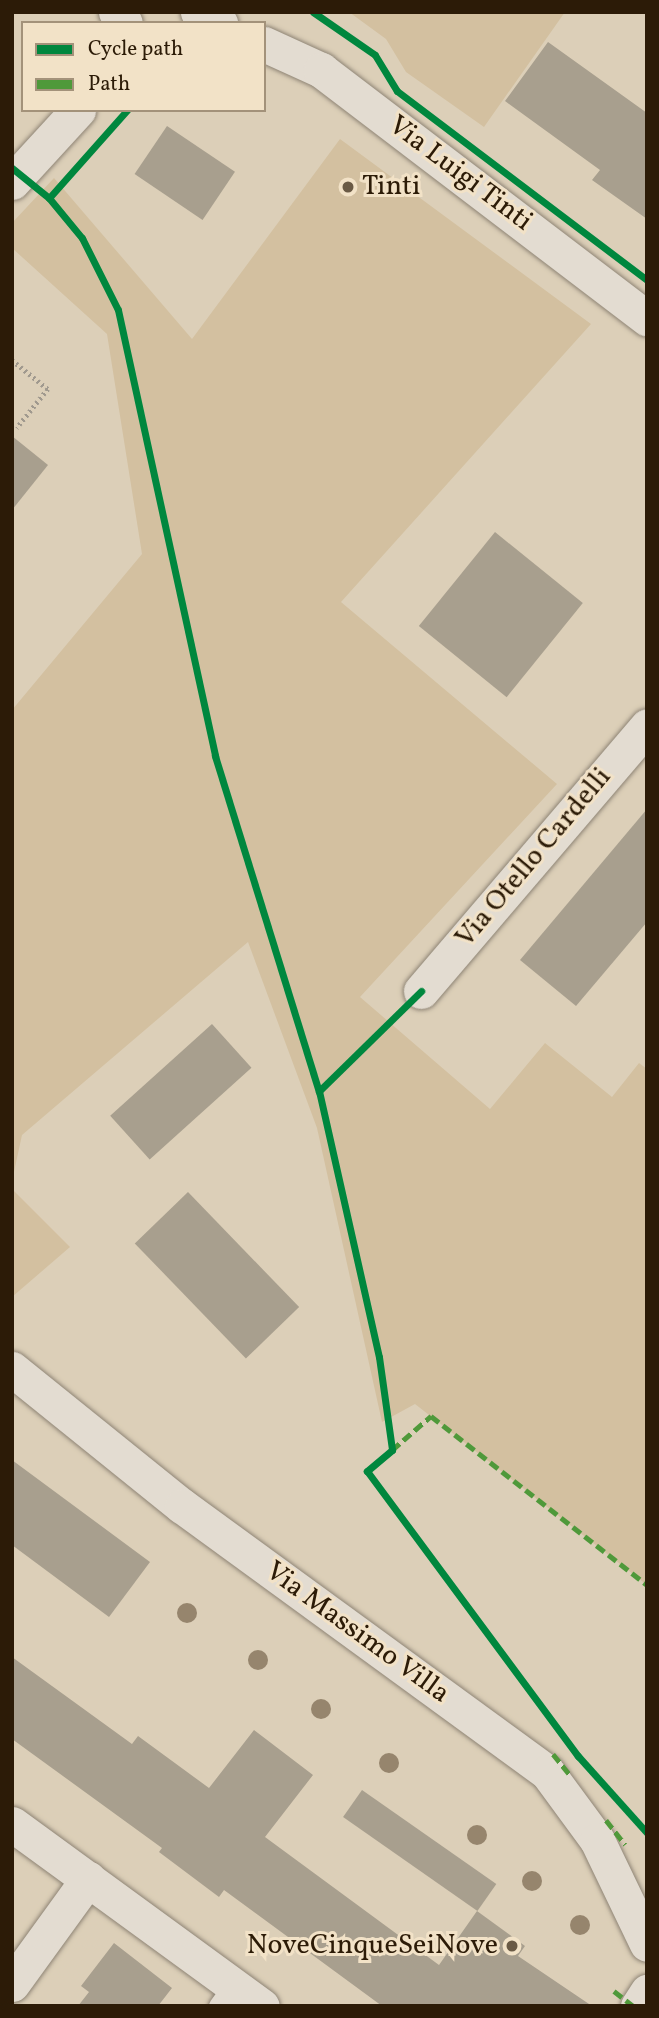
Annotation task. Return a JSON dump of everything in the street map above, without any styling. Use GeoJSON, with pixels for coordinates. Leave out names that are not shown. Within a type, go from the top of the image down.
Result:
{"type":"FeatureCollection","features":[{"type":"Feature","properties":{"kind":"street"},"geometry":{"type":"LineString","coordinates":[[198,12],[216,21]]}},
{"type":"Feature","properties":{"kind":"street","name":"Via Luigi Tinti"},"geometry":{"type":"LineString","coordinates":[[266,45],[321,71],[647,318]]}},
{"type":"Feature","properties":{"kind":"street"},"geometry":{"type":"LineString","coordinates":[[12,182],[76,112]]}},
{"type":"Feature","properties":{"kind":"street","name":"Via Otello Cardelli"},"geometry":{"type":"LineString","coordinates":[[421,991],[647,726]]}},
{"type":"Feature","properties":{"kind":"street","name":"Via Massimo Villa"},"geometry":{"type":"LineString","coordinates":[[12,1369],[182,1506],[547,1772],[597,1840],[647,1944]]}},
{"type":"Feature","properties":{"kind":"street"},"geometry":{"type":"LineString","coordinates":[[12,1824],[88,1879],[226,1995],[262,2006]]}},
{"type":"Feature","properties":{"kind":"street"},"geometry":{"type":"LineString","coordinates":[[12,1984],[88,1879]]}},
{"type":"Feature","properties":{"kind":"street"},"geometry":{"type":"LineString","coordinates":[[638,2006],[647,1992]]}},
{"type":"Feature","properties":{"kind":"path"},"geometry":{"type":"LineString","coordinates":[[12,360],[48,389],[17,428]]}},
{"type":"Feature","properties":{"kind":"shaded area"},"geometry":{"type":"Polygon","coordinates":[[[349,12],[565,12],[484,127],[406,72],[386,39],[349,12]]]}},
{"type":"Feature","properties":{"kind":"shaded area"},"geometry":{"type":"Polygon","coordinates":[[[340,139],[591,324],[341,602],[557,784],[360,997],[490,1109],[545,1043],[612,1097],[639,1063],[647,1069],[647,1585],[415,1404],[382,1422],[317,1128],[248,942],[22,1135],[12,1181],[12,710],[142,554],[107,334],[12,248],[12,223],[54,178],[192,339],[340,139]]]}},
{"type":"Feature","properties":{"kind":"shaded area"},"geometry":{"type":"Polygon","coordinates":[[[12,1189],[70,1247],[12,1297],[12,1189]]]}},
{"type":"Feature","properties":{"kind":"building"},"geometry":{"type":"Polygon","coordinates":[[[548,42],[647,113],[647,219],[592,180],[600,170],[505,101],[548,42]]]}},
{"type":"Feature","properties":{"kind":"building"},"geometry":{"type":"Polygon","coordinates":[[[167,126],[235,172],[203,220],[135,174],[167,126]]]}},
{"type":"Feature","properties":{"kind":"building"},"geometry":{"type":"Polygon","coordinates":[[[12,436],[48,465],[12,510],[12,436]]]}},
{"type":"Feature","properties":{"kind":"building"},"geometry":{"type":"Polygon","coordinates":[[[495,532],[583,603],[507,697],[419,626],[495,532]]]}},
{"type":"Feature","properties":{"kind":"building"},"geometry":{"type":"Polygon","coordinates":[[[647,809],[647,922],[576,1006],[520,960],[647,809]]]}},
{"type":"Feature","properties":{"kind":"building"},"geometry":{"type":"Polygon","coordinates":[[[212,1024],[251,1068],[150,1160],[110,1116],[212,1024]]]}},
{"type":"Feature","properties":{"kind":"building"},"geometry":{"type":"Polygon","coordinates":[[[188,1192],[299,1307],[246,1358],[135,1243],[188,1192]]]}},
{"type":"Feature","properties":{"kind":"building"},"geometry":{"type":"Polygon","coordinates":[[[12,1460],[150,1562],[109,1617],[12,1545],[12,1460]]]}},
{"type":"Feature","properties":{"kind":"building"},"geometry":{"type":"Polygon","coordinates":[[[12,1657],[132,1744],[138,1736],[209,1788],[254,1730],[313,1775],[265,1837],[439,1965],[477,1911],[525,1946],[518,1956],[592,2006],[382,2006],[224,1890],[219,1897],[159,1852],[162,1848],[12,1739],[12,1657]]]}},
{"type":"Feature","properties":{"kind":"building"},"geometry":{"type":"Polygon","coordinates":[[[362,1790],[496,1884],[477,1911],[343,1817],[362,1790]]]}},
{"type":"Feature","properties":{"kind":"building"},"geometry":{"type":"Polygon","coordinates":[[[114,1943],[172,1988],[158,2006],[78,2006],[89,1992],[81,1986],[114,1943]]]}},
{"type":"Feature","properties":{"kind":"marked path"},"geometry":{"type":"LineString","coordinates":[[392,1450],[431,1416],[647,1585]]}},
{"type":"Feature","properties":{"kind":"marked path"},"geometry":{"type":"LineString","coordinates":[[553,1754],[571,1776]]}},
{"type":"Feature","properties":{"kind":"marked path"},"geometry":{"type":"LineString","coordinates":[[606,1820],[625,1844]]}},
{"type":"Feature","properties":{"kind":"marked path"},"geometry":{"type":"LineString","coordinates":[[614,1991],[633,2006]]}},
{"type":"Feature","properties":{"kind":"cycle path"},"geometry":{"type":"LineString","coordinates":[[313,12],[375,55],[397,91],[647,280]]}},
{"type":"Feature","properties":{"kind":"cycle path"},"geometry":{"type":"LineString","coordinates":[[49,198],[125,112]]}},
{"type":"Feature","properties":{"kind":"cycle path"},"geometry":{"type":"LineString","coordinates":[[12,168],[49,198],[82,238],[118,310],[215,756],[319,1091],[379,1357],[392,1450],[367,1471],[578,1756],[647,1833]]}},
{"type":"Feature","properties":{"kind":"cycle path"},"geometry":{"type":"LineString","coordinates":[[319,1091],[421,991]]}},
{"type":"Feature","properties":{"kind":"place","name":"Tinti"},"geometry":{"type":"Point","coordinates":[348,187]}},
{"type":"Feature","properties":{"kind":"place","name":"NoveCinqueSeiNove"},"geometry":{"type":"Point","coordinates":[512,1946]}}]}
